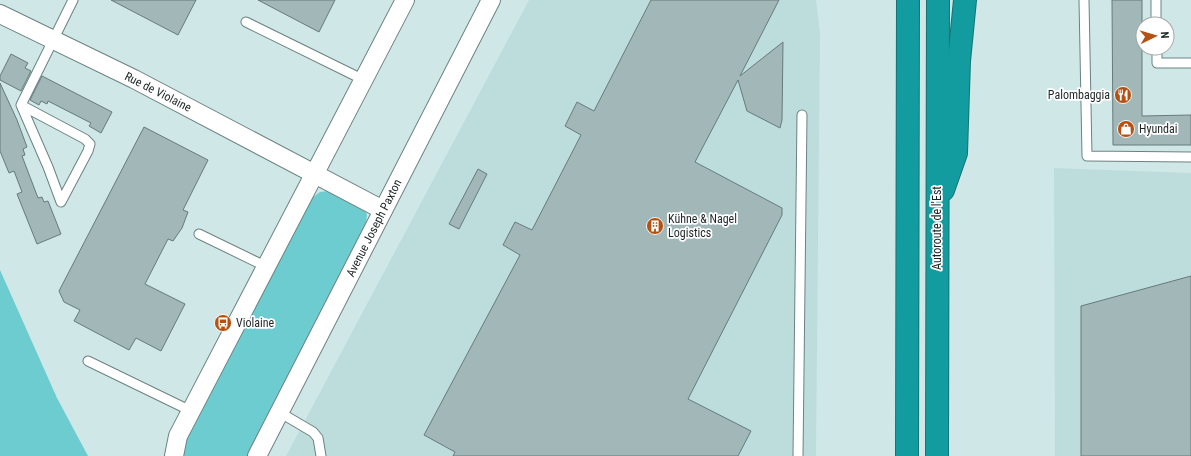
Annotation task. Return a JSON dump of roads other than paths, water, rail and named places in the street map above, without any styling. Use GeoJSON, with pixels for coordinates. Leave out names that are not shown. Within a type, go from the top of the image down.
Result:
{"type":"FeatureCollection","features":[{"type":"Feature","properties":{"kind":"highway","name":"Autoroute de l’Est"},"geometry":{"type":"LineString","coordinates":[[937,456],[938,0]]}},
{"type":"Feature","properties":{"kind":"highway"},"geometry":{"type":"LineString","coordinates":[[938,206],[956,153],[959,61],[965,0]]}},
{"type":"Feature","properties":{"kind":"highway"},"geometry":{"type":"LineString","coordinates":[[905,5],[907,456]]}},
{"type":"Feature","properties":{"kind":"street"},"geometry":{"type":"LineString","coordinates":[[174,456],[178,436],[405,0]]}},
{"type":"Feature","properties":{"kind":"street","name":"Avenue Joseph Paxton"},"geometry":{"type":"LineString","coordinates":[[257,456],[491,0]]}},
{"type":"Feature","properties":{"kind":"street","name":"Rue de Violaine"},"geometry":{"type":"LineString","coordinates":[[0,14],[134,79],[383,210]]}},
{"type":"Feature","properties":{"kind":"lane"},"geometry":{"type":"LineString","coordinates":[[20,105],[74,0]]}},
{"type":"Feature","properties":{"kind":"lane"},"geometry":{"type":"LineString","coordinates":[[1084,0],[1087,156],[1191,157]]}},
{"type":"Feature","properties":{"kind":"lane"},"geometry":{"type":"LineString","coordinates":[[1156,0],[1156,16]]}},
{"type":"Feature","properties":{"kind":"lane"},"geometry":{"type":"LineString","coordinates":[[246,22],[364,80]]}},
{"type":"Feature","properties":{"kind":"lane"},"geometry":{"type":"LineString","coordinates":[[1157,56],[1157,63],[1191,63]]}},
{"type":"Feature","properties":{"kind":"lane"},"geometry":{"type":"LineString","coordinates":[[20,105],[85,139],[90,144],[88,151],[61,202],[48,167],[20,105]]}},
{"type":"Feature","properties":{"kind":"lane"},"geometry":{"type":"LineString","coordinates":[[798,456],[802,115]]}},
{"type":"Feature","properties":{"kind":"lane"},"geometry":{"type":"LineString","coordinates":[[199,234],[267,267]]}},
{"type":"Feature","properties":{"kind":"lane"},"geometry":{"type":"LineString","coordinates":[[88,361],[191,411]]}},
{"type":"Feature","properties":{"kind":"lane"},"geometry":{"type":"LineString","coordinates":[[279,412],[313,432],[318,438],[320,456]]}},
{"type":"Feature","properties":{"kind":"place","name":"Palombaggia"},"geometry":{"type":"Point","coordinates":[1123,95]}},
{"type":"Feature","properties":{"kind":"place","name":"Hyundai"},"geometry":{"type":"Point","coordinates":[1126,129]}},
{"type":"Feature","properties":{"kind":"place","name":"Kühne & Nagel Logistics"},"geometry":{"type":"Point","coordinates":[655,226]}},
{"type":"Feature","properties":{"kind":"place","name":"Violaine"},"geometry":{"type":"Point","coordinates":[223,323]}}]}
